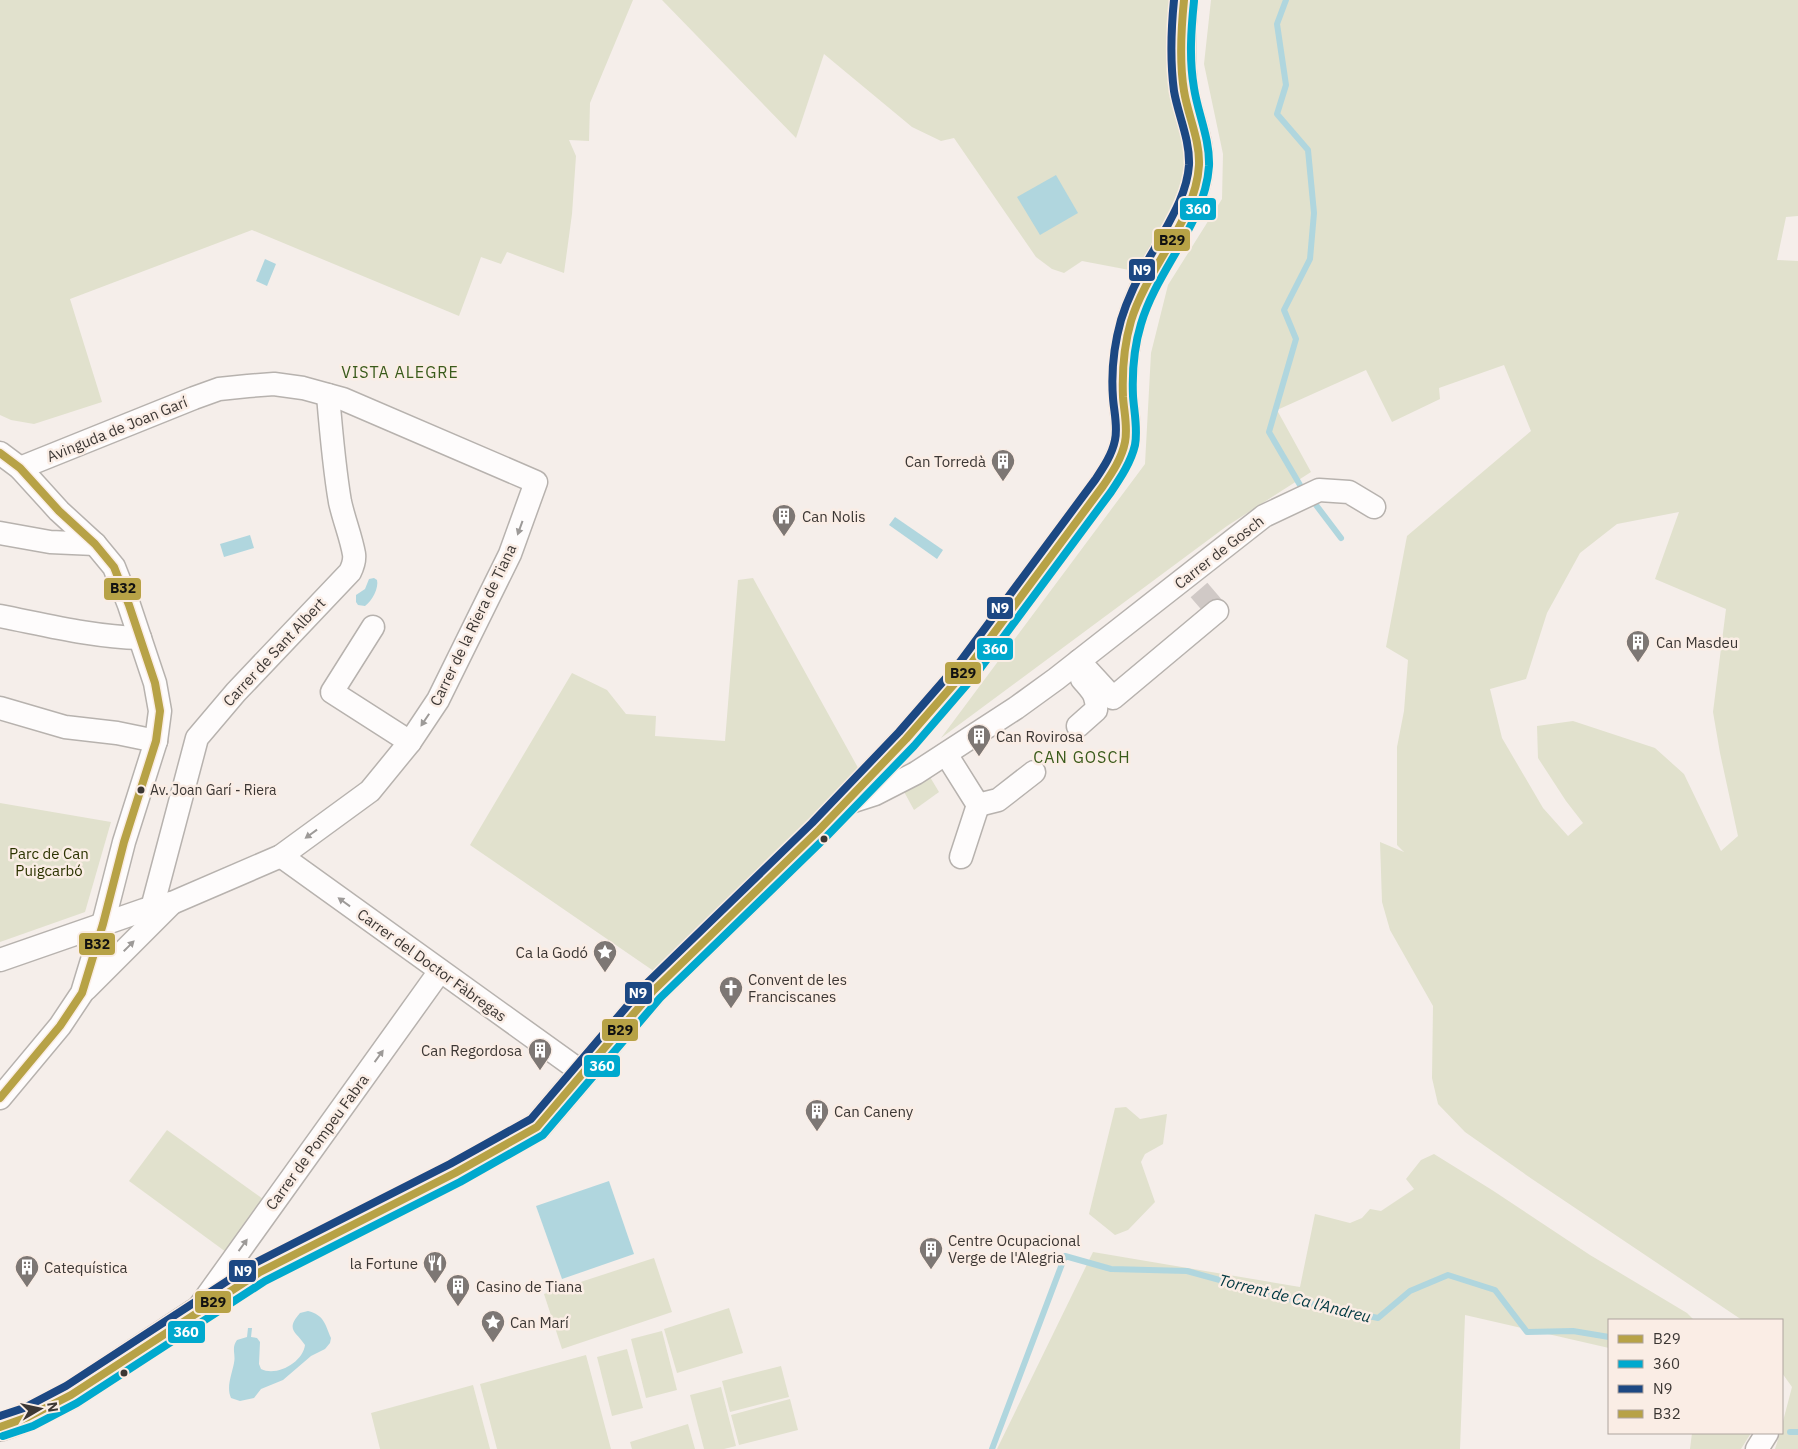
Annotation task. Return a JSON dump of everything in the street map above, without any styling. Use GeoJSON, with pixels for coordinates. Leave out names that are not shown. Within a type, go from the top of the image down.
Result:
{"type":"FeatureCollection","features":[{"type":"Feature","properties":{"kind":"street"},"geometry":{"type":"LineString","coordinates":[[0,1427],[41,1411],[71,1395],[260,1272],[455,1173],[537,1128],[653,991],[819,830],[906,739],[968,668],[1103,486],[1119,460],[1125,440],[1123,373],[1131,322],[1138,300],[1190,204],[1198,176],[1200,160],[1198,141],[1182,75],[1181,53],[1184,0]]}},
{"type":"Feature","properties":{"kind":"street","name":"Avinguda de Joan Garí"},"geometry":{"type":"LineString","coordinates":[[20,468],[218,390],[274,384],[303,388],[343,399],[536,482]]}},
{"type":"Feature","properties":{"kind":"street","name":"Carrer de Sant Albert"},"geometry":{"type":"LineString","coordinates":[[162,906],[197,738],[236,692],[350,572],[354,562],[354,554],[345,526],[334,466],[328,395]]}},
{"type":"Feature","properties":{"kind":"street"},"geometry":{"type":"LineString","coordinates":[[0,453],[20,468],[59,511],[95,544],[114,567],[140,638],[159,698],[160,721],[156,741],[124,842],[103,924],[82,993]]}},
{"type":"Feature","properties":{"kind":"street","name":"Carrer de la Riera de Tiana"},"geometry":{"type":"LineString","coordinates":[[0,960],[103,924],[162,906],[281,856],[370,791],[410,742],[438,700],[510,554],[536,482]]}},
{"type":"Feature","properties":{"kind":"street","name":"Carrer de Gosch"},"geometry":{"type":"LineString","coordinates":[[842,805],[875,794],[916,773],[1016,708],[1264,516],[1319,490],[1349,492],[1374,507]]}},
{"type":"Feature","properties":{"kind":"street"},"geometry":{"type":"LineString","coordinates":[[0,533],[50,542],[95,544]]}},
{"type":"Feature","properties":{"kind":"street"},"geometry":{"type":"LineString","coordinates":[[1075,664],[1113,698],[1218,611]]}},
{"type":"Feature","properties":{"kind":"street"},"geometry":{"type":"LineString","coordinates":[[0,616],[81,631],[140,638]]}},
{"type":"Feature","properties":{"kind":"street"},"geometry":{"type":"LineString","coordinates":[[373,627],[332,692],[410,742]]}},
{"type":"Feature","properties":{"kind":"street"},"geometry":{"type":"LineString","coordinates":[[1075,664],[1097,702],[1096,710],[1078,726]]}},
{"type":"Feature","properties":{"kind":"street"},"geometry":{"type":"LineString","coordinates":[[0,708],[65,727],[117,733],[156,741]]}},
{"type":"Feature","properties":{"kind":"street"},"geometry":{"type":"LineString","coordinates":[[946,754],[978,805]]}},
{"type":"Feature","properties":{"kind":"street"},"geometry":{"type":"LineString","coordinates":[[978,805],[998,800],[1034,772]]}},
{"type":"Feature","properties":{"kind":"street"},"geometry":{"type":"LineString","coordinates":[[961,857],[978,805]]}},
{"type":"Feature","properties":{"kind":"street","name":"Carrer del Doctor Fàbregas"},"geometry":{"type":"LineString","coordinates":[[281,856],[583,1073]]}},
{"type":"Feature","properties":{"kind":"street"},"geometry":{"type":"LineString","coordinates":[[0,1098],[60,1026],[82,993],[162,906]]}},
{"type":"Feature","properties":{"kind":"street","name":"Carrer de Pompeu Fabra"},"geometry":{"type":"LineString","coordinates":[[195,1313],[440,971]]}},
{"type":"Feature","properties":{"kind":"street"},"geometry":{"type":"LineString","coordinates":[[1756,1449],[1766,1434]]}},
{"type":"Feature","properties":{"kind":"green space"},"geometry":{"type":"Polygon","coordinates":[[[0,0],[633,0],[590,103],[589,141],[569,140],[576,156],[572,214],[564,273],[507,252],[501,264],[481,257],[459,316],[252,230],[70,299],[102,402],[34,424],[11,420],[0,415],[0,0]]]}},
{"type":"Feature","properties":{"kind":"green space"},"geometry":{"type":"Polygon","coordinates":[[[662,0],[1176,0],[1189,180],[1140,272],[1082,261],[1064,273],[1052,269],[1036,257],[954,138],[941,141],[912,127],[824,54],[796,138],[662,0]]]}},
{"type":"Feature","properties":{"kind":"green space"},"geometry":{"type":"Polygon","coordinates":[[[1211,0],[1798,0],[1798,216],[1786,217],[1777,260],[1798,261],[1798,1449],[1775,1449],[1780,1434],[1783,1434],[1783,1421],[1792,1387],[1783,1374],[1783,1319],[1741,1319],[1465,1132],[1438,1104],[1432,1078],[1433,1006],[1390,930],[1382,902],[1380,842],[1404,852],[1397,845],[1397,747],[1404,711],[1408,660],[1386,647],[1407,536],[1531,431],[1504,365],[1439,388],[1440,399],[1392,422],[1366,370],[1277,410],[1311,472],[1227,526],[941,738],[1145,464],[1151,353],[1168,285],[1222,199],[1223,154],[1204,64],[1211,0]],[[1679,512],[1617,524],[1580,553],[1547,613],[1526,679],[1490,689],[1502,738],[1543,808],[1568,836],[1583,823],[1538,758],[1537,726],[1573,721],[1655,748],[1684,774],[1721,851],[1738,836],[1713,712],[1726,609],[1655,579],[1679,512]]]}},
{"type":"Feature","properties":{"kind":"green space"},"geometry":{"type":"Polygon","coordinates":[[[753,578],[862,775],[658,974],[470,845],[572,673],[607,690],[626,714],[656,716],[655,736],[725,741],[738,580],[753,578]]]}},
{"type":"Feature","properties":{"kind":"green space"},"geometry":{"type":"Polygon","coordinates":[[[927,772],[939,792],[914,810],[902,788],[927,772]]]}},
{"type":"Feature","properties":{"kind":"green space","name":"Parc de Can Puigcarbó"},"geometry":{"type":"Polygon","coordinates":[[[0,803],[111,822],[85,912],[0,942],[0,803]]]}},
{"type":"Feature","properties":{"kind":"green space"},"geometry":{"type":"Polygon","coordinates":[[[1126,1107],[1140,1119],[1167,1114],[1163,1144],[1145,1154],[1141,1162],[1155,1202],[1128,1230],[1115,1235],[1089,1214],[1115,1108],[1126,1107]]]}},
{"type":"Feature","properties":{"kind":"green space"},"geometry":{"type":"Polygon","coordinates":[[[167,1130],[263,1199],[226,1252],[129,1181],[167,1130]]]}},
{"type":"Feature","properties":{"kind":"green space"},"geometry":{"type":"Polygon","coordinates":[[[1434,1154],[1590,1255],[1687,1313],[1693,1319],[1608,1319],[1608,1348],[1465,1315],[1460,1449],[997,1449],[1093,1252],[1300,1287],[1315,1214],[1350,1223],[1362,1218],[1370,1209],[1381,1211],[1414,1189],[1406,1179],[1421,1160],[1434,1154]]]}},
{"type":"Feature","properties":{"kind":"green space"},"geometry":{"type":"Polygon","coordinates":[[[654,1258],[672,1312],[562,1349],[544,1294],[654,1258]]]}},
{"type":"Feature","properties":{"kind":"green space"},"geometry":{"type":"Polygon","coordinates":[[[729,1308],[743,1353],[677,1373],[664,1329],[729,1308]]]}},
{"type":"Feature","properties":{"kind":"green space"},"geometry":{"type":"Polygon","coordinates":[[[662,1331],[677,1390],[646,1398],[631,1339],[662,1331]]]}},
{"type":"Feature","properties":{"kind":"green space"},"geometry":{"type":"Polygon","coordinates":[[[627,1349],[643,1408],[612,1416],[597,1357],[627,1349]]]}},
{"type":"Feature","properties":{"kind":"green space"},"geometry":{"type":"Polygon","coordinates":[[[586,1355],[611,1449],[497,1449],[480,1384],[586,1355]]]}},
{"type":"Feature","properties":{"kind":"green space"},"geometry":{"type":"Polygon","coordinates":[[[781,1366],[789,1397],[730,1412],[722,1381],[781,1366]]]}},
{"type":"Feature","properties":{"kind":"green space"},"geometry":{"type":"Polygon","coordinates":[[[473,1385],[490,1449],[380,1449],[371,1413],[473,1385]]]}},
{"type":"Feature","properties":{"kind":"green space"},"geometry":{"type":"Polygon","coordinates":[[[721,1387],[736,1446],[724,1449],[704,1449],[690,1395],[721,1387]]]}},
{"type":"Feature","properties":{"kind":"green space"},"geometry":{"type":"Polygon","coordinates":[[[790,1399],[798,1430],[739,1445],[731,1415],[790,1399]]]}},
{"type":"Feature","properties":{"kind":"green space"},"geometry":{"type":"Polygon","coordinates":[[[688,1424],[695,1449],[632,1449],[630,1442],[688,1424]]]}},
{"type":"Feature","properties":{"kind":"green space"},"geometry":{"type":"Polygon","coordinates":[[[1692,1434],[1750,1434],[1741,1449],[1690,1449],[1692,1434]]]}},
{"type":"Feature","properties":{"kind":"water"},"geometry":{"type":"Polygon","coordinates":[[[1056,175],[1078,213],[1040,235],[1017,197],[1056,175]]]}},
{"type":"Feature","properties":{"kind":"water"},"geometry":{"type":"Polygon","coordinates":[[[265,259],[276,264],[267,286],[256,281],[265,259]]]}},
{"type":"Feature","properties":{"kind":"water"},"geometry":{"type":"Polygon","coordinates":[[[895,517],[943,550],[937,559],[889,525],[895,517]]]}},
{"type":"Feature","properties":{"kind":"water"},"geometry":{"type":"Polygon","coordinates":[[[250,535],[254,548],[224,557],[220,544],[250,535]]]}},
{"type":"Feature","properties":{"kind":"water"},"geometry":{"type":"Polygon","coordinates":[[[374,578],[377,580],[377,583],[372,598],[365,606],[358,605],[356,595],[365,589],[369,579],[374,578]]]}},
{"type":"Feature","properties":{"kind":"water"},"geometry":{"type":"Polygon","coordinates":[[[609,1181],[634,1254],[562,1279],[536,1206],[609,1181]]]}},
{"type":"Feature","properties":{"kind":"water"},"geometry":{"type":"Polygon","coordinates":[[[308,1311],[318,1315],[325,1324],[331,1338],[330,1343],[325,1349],[311,1356],[283,1380],[261,1389],[254,1398],[240,1401],[231,1398],[229,1385],[234,1360],[234,1346],[237,1340],[247,1337],[248,1328],[252,1328],[251,1337],[257,1338],[260,1342],[259,1364],[261,1369],[274,1371],[281,1369],[294,1362],[303,1351],[305,1345],[294,1330],[293,1323],[300,1313],[308,1311]]]}},
{"type":"Feature","properties":{"kind":"waterway"},"geometry":{"type":"LineString","coordinates":[[1286,0],[1277,24],[1286,85],[1277,114],[1308,150],[1314,213],[1310,259],[1284,310],[1296,339],[1269,432],[1300,485]]}},
{"type":"Feature","properties":{"kind":"waterway"},"geometry":{"type":"LineString","coordinates":[[1316,505],[1341,538]]}},
{"type":"Feature","properties":{"kind":"waterway","name":"Torrent de Ca l'Andreu"},"geometry":{"type":"LineString","coordinates":[[992,1449],[1065,1256],[1111,1269],[1187,1271],[1289,1299],[1378,1318],[1410,1291],[1448,1275],[1495,1290],[1527,1332],[1573,1331],[1608,1337]]}},
{"type":"Feature","properties":{"kind":"waterway","name":"Torrent de Ca l'Andreu"},"geometry":{"type":"LineString","coordinates":[[1790,1432],[1798,1432]]}},
{"type":"Feature","properties":{"kind":"tunnel"},"geometry":{"type":"LineString","coordinates":[[1199,590],[1217,611]]}},
{"type":"Feature","properties":{"kind":"transit line","name":"N9"},"geometry":{"type":"LineString","coordinates":[[0,1416],[24,1408],[66,1386],[255,1263],[450,1164],[531,1119],[646,984],[812,823],[899,732],[960,662],[1095,480],[1114,446],[1116,419],[1112,388],[1113,368],[1121,320],[1136,283],[1181,198],[1188,176],[1188,146],[1174,91],[1172,68],[1171,46],[1174,0]]}},
{"type":"Feature","properties":{"kind":"transit line","name":"B29"},"geometry":{"type":"LineString","coordinates":[[0,1427],[28,1417],[71,1395],[260,1272],[455,1173],[537,1127],[653,991],[819,830],[906,739],[968,668],[1103,486],[1124,448],[1126,420],[1123,397],[1123,368],[1131,321],[1138,301],[1189,205],[1196,185],[1199,165],[1198,146],[1182,80],[1181,46],[1184,0]]}},
{"type":"Feature","properties":{"kind":"transit line","name":"360"},"geometry":{"type":"LineString","coordinates":[[3,1436],[33,1426],[77,1403],[265,1281],[460,1182],[543,1135],[660,998],[826,837],[914,746],[976,674],[1111,492],[1125,469],[1135,445],[1136,420],[1133,396],[1133,369],[1141,324],[1148,304],[1199,207],[1206,187],[1209,166],[1208,146],[1192,77],[1191,44],[1194,1]]}},
{"type":"Feature","properties":{"kind":"transit line","name":"B32"},"geometry":{"type":"LineString","coordinates":[[0,453],[20,468],[59,511],[95,544],[114,567],[155,683],[160,711],[156,741],[124,842],[103,924],[82,993],[60,1026],[0,1098]]}},
{"type":"Feature","properties":{"kind":"place","name":"Can Torredà"},"geometry":{"type":"Point","coordinates":[1003,482]}},
{"type":"Feature","properties":{"kind":"place","name":"Can Nolis"},"geometry":{"type":"Point","coordinates":[784,537]}},
{"type":"Feature","properties":{"kind":"place","name":"Can Masdeu"},"geometry":{"type":"Point","coordinates":[1638,663]}},
{"type":"Feature","properties":{"kind":"place","name":"Can Rovirosa"},"geometry":{"type":"Point","coordinates":[979,757]}},
{"type":"Feature","properties":{"kind":"place","name":"Av. Joan Garí - Riera"},"geometry":{"type":"Point","coordinates":[141,790]}},
{"type":"Feature","properties":{"kind":"place","name":"Ca la Godó"},"geometry":{"type":"Point","coordinates":[605,973]}},
{"type":"Feature","properties":{"kind":"place","name":"Convent de les Franciscanes"},"geometry":{"type":"Point","coordinates":[731,1009]}},
{"type":"Feature","properties":{"kind":"place","name":"Can Regordosa"},"geometry":{"type":"Point","coordinates":[540,1071]}},
{"type":"Feature","properties":{"kind":"place","name":"Can Caneny"},"geometry":{"type":"Point","coordinates":[817,1132]}},
{"type":"Feature","properties":{"kind":"place","name":"Centre Ocupacional Verge de l'Alegria"},"geometry":{"type":"Point","coordinates":[931,1270]}},
{"type":"Feature","properties":{"kind":"place","name":"la Fortune"},"geometry":{"type":"Point","coordinates":[435,1284]}},
{"type":"Feature","properties":{"kind":"place","name":"Catequística"},"geometry":{"type":"Point","coordinates":[27,1288]}},
{"type":"Feature","properties":{"kind":"place","name":"Casino de Tiana"},"geometry":{"type":"Point","coordinates":[458,1307]}},
{"type":"Feature","properties":{"kind":"place","name":"Can Marí"},"geometry":{"type":"Point","coordinates":[493,1343]}},
{"type":"Feature","properties":{"kind":"district","name":"VISTA ALEGRE"},"geometry":{"type":"Point","coordinates":[400,372]}},
{"type":"Feature","properties":{"kind":"district","name":"CAN GOSCH"},"geometry":{"type":"Point","coordinates":[1082,757]}}]}
